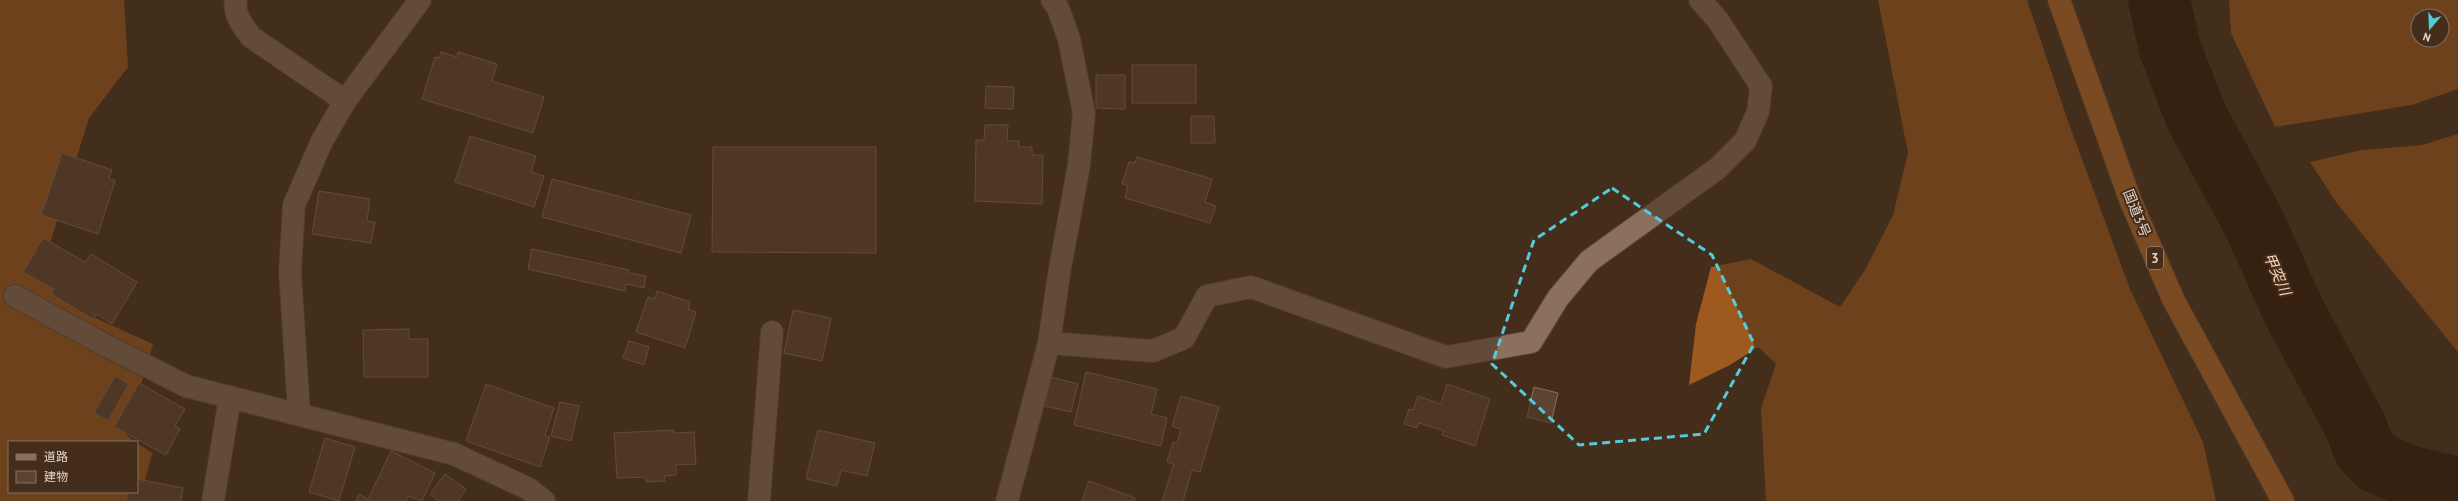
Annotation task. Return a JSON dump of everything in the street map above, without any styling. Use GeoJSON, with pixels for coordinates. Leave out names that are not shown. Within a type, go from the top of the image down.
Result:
{"type":"FeatureCollection","features":[{"type":"Feature","properties":{"kind":"highway","name":"国道3号"},"geometry":{"type":"LineString","coordinates":[[2059,0],[2131,202],[2174,301],[2283,501]]}},
{"type":"Feature","properties":{"kind":"street"},"geometry":{"type":"LineString","coordinates":[[236,0],[235,6],[240,23],[251,37],[344,101]]}},
{"type":"Feature","properties":{"kind":"street"},"geometry":{"type":"LineString","coordinates":[[299,413],[290,272],[294,205],[322,141],[344,101],[420,0]]}},
{"type":"Feature","properties":{"kind":"street"},"geometry":{"type":"LineString","coordinates":[[1007,501],[1049,343],[1060,268],[1079,165],[1084,113],[1069,39],[1058,8],[1052,0]]}},
{"type":"Feature","properties":{"kind":"street"},"geometry":{"type":"LineString","coordinates":[[1049,343],[1153,351],[1184,338],[1207,296],[1251,287],[1446,357],[1531,342],[1558,298],[1589,261],[1718,168],[1745,141],[1758,112],[1761,86],[1717,19],[1700,0]]}},
{"type":"Feature","properties":{"kind":"street"},"geometry":{"type":"LineString","coordinates":[[15,296],[103,344],[186,386],[299,413],[454,454],[529,489],[544,501]]}},
{"type":"Feature","properties":{"kind":"street"},"geometry":{"type":"LineString","coordinates":[[760,501],[772,332]]}},
{"type":"Feature","properties":{"kind":"street"},"geometry":{"type":"LineString","coordinates":[[213,501],[230,397]]}},
{"type":"Feature","properties":{"kind":"highlighted area"},"geometry":{"type":"Polygon","coordinates":[[[1612,188],[1712,255],[1754,344],[1704,434],[1579,445],[1492,364],[1534,240],[1612,188]]]}},
{"type":"Feature","properties":{"kind":"shaded area"},"geometry":{"type":"Polygon","coordinates":[[[0,0],[124,0],[128,67],[89,118],[46,256],[82,312],[153,344],[126,435],[135,441],[8,441],[8,493],[138,493],[138,444],[152,453],[140,501],[0,501],[0,0]]]}},
{"type":"Feature","properties":{"kind":"shaded area"},"geometry":{"type":"Polygon","coordinates":[[[1878,0],[2027,0],[2069,124],[2130,289],[2203,442],[2216,501],[1766,501],[1761,408],[1776,364],[1758,347],[1730,365],[1689,385],[1696,324],[1711,267],[1751,259],[1840,307],[1865,270],[1893,215],[1908,153],[1878,0]]]}},
{"type":"Feature","properties":{"kind":"shaded area"},"geometry":{"type":"Polygon","coordinates":[[[2229,0],[2458,0],[2458,89],[2412,105],[2275,127],[2231,33],[2229,0]]]}},
{"type":"Feature","properties":{"kind":"shaded area"},"geometry":{"type":"Polygon","coordinates":[[[2458,134],[2458,352],[2336,202],[2310,162],[2362,150],[2422,145],[2458,134]]]}},
{"type":"Feature","properties":{"kind":"building"},"geometry":{"type":"Polygon","coordinates":[[[441,52],[457,57],[458,52],[497,64],[492,81],[544,97],[533,133],[422,99],[435,57],[439,58],[441,52]]]}},
{"type":"Feature","properties":{"kind":"building"},"geometry":{"type":"Polygon","coordinates":[[[1132,65],[1196,65],[1196,103],[1132,103],[1132,65]]]}},
{"type":"Feature","properties":{"kind":"building"},"geometry":{"type":"Polygon","coordinates":[[[1096,75],[1125,75],[1125,109],[1096,108],[1096,75]]]}},
{"type":"Feature","properties":{"kind":"building"},"geometry":{"type":"Polygon","coordinates":[[[986,86],[1014,87],[1013,109],[985,108],[986,86]]]}},
{"type":"Feature","properties":{"kind":"building"},"geometry":{"type":"Polygon","coordinates":[[[1191,116],[1214,116],[1215,143],[1191,143],[1191,116]]]}},
{"type":"Feature","properties":{"kind":"building"},"geometry":{"type":"Polygon","coordinates":[[[985,125],[1008,125],[1007,141],[1019,141],[1019,147],[1032,147],[1032,155],[1043,155],[1042,204],[975,201],[976,140],[984,140],[985,125]]]}},
{"type":"Feature","properties":{"kind":"building"},"geometry":{"type":"Polygon","coordinates":[[[470,136],[536,156],[531,172],[544,176],[534,207],[455,182],[470,136]]]}},
{"type":"Feature","properties":{"kind":"building"},"geometry":{"type":"Polygon","coordinates":[[[713,147],[876,147],[876,253],[712,252],[713,147]]]}},
{"type":"Feature","properties":{"kind":"building"},"geometry":{"type":"Polygon","coordinates":[[[62,153],[112,170],[109,178],[115,181],[98,234],[41,215],[62,153]]]}},
{"type":"Feature","properties":{"kind":"building"},"geometry":{"type":"Polygon","coordinates":[[[1137,157],[1212,179],[1205,202],[1216,206],[1210,223],[1125,198],[1128,186],[1122,184],[1129,162],[1135,163],[1137,157]]]}},
{"type":"Feature","properties":{"kind":"building"},"geometry":{"type":"Polygon","coordinates":[[[552,179],[691,215],[681,253],[542,217],[552,179]]]}},
{"type":"Feature","properties":{"kind":"building"},"geometry":{"type":"Polygon","coordinates":[[[319,191],[370,199],[367,221],[375,222],[371,243],[312,234],[319,191]]]}},
{"type":"Feature","properties":{"kind":"building"},"geometry":{"type":"Polygon","coordinates":[[[43,238],[85,262],[91,254],[137,282],[112,324],[96,314],[93,319],[51,294],[54,289],[23,272],[43,238]]]}},
{"type":"Feature","properties":{"kind":"building"},"geometry":{"type":"Polygon","coordinates":[[[532,249],[629,270],[629,273],[646,276],[644,288],[626,284],[625,291],[528,269],[532,249]]]}},
{"type":"Feature","properties":{"kind":"building"},"geometry":{"type":"Polygon","coordinates":[[[657,291],[690,302],[688,309],[696,312],[685,348],[636,332],[648,297],[655,299],[657,291]]]}},
{"type":"Feature","properties":{"kind":"building"},"geometry":{"type":"Polygon","coordinates":[[[793,310],[831,318],[822,361],[784,353],[793,310]]]}},
{"type":"Feature","properties":{"kind":"building"},"geometry":{"type":"Polygon","coordinates":[[[409,329],[409,339],[428,339],[428,377],[364,377],[363,330],[409,329]]]}},
{"type":"Feature","properties":{"kind":"building"},"geometry":{"type":"Polygon","coordinates":[[[629,341],[649,347],[644,365],[623,358],[629,341]]]}},
{"type":"Feature","properties":{"kind":"building"},"geometry":{"type":"Polygon","coordinates":[[[1086,372],[1157,389],[1151,414],[1167,418],[1161,446],[1074,425],[1086,372]]]}},
{"type":"Feature","properties":{"kind":"building"},"geometry":{"type":"Polygon","coordinates":[[[115,376],[129,384],[108,421],[94,413],[115,376]]]}},
{"type":"Feature","properties":{"kind":"building"},"geometry":{"type":"Polygon","coordinates":[[[1051,377],[1078,384],[1071,412],[1045,406],[1051,377]]]}},
{"type":"Feature","properties":{"kind":"building"},"geometry":{"type":"Polygon","coordinates":[[[139,383],[185,409],[175,426],[180,429],[166,455],[114,427],[139,383]]]}},
{"type":"Feature","properties":{"kind":"building"},"geometry":{"type":"Polygon","coordinates":[[[486,384],[554,408],[545,435],[550,437],[540,467],[466,441],[486,384]]]}},
{"type":"Feature","properties":{"kind":"building"},"geometry":{"type":"Polygon","coordinates":[[[1447,384],[1490,399],[1475,446],[1442,435],[1444,431],[1419,423],[1417,428],[1404,424],[1409,409],[1413,410],[1418,396],[1441,404],[1447,384]]]}},
{"type":"Feature","properties":{"kind":"building"},"geometry":{"type":"Polygon","coordinates":[[[1534,387],[1558,393],[1551,423],[1527,417],[1534,387]]]}},
{"type":"Feature","properties":{"kind":"building"},"geometry":{"type":"Polygon","coordinates":[[[1181,396],[1219,407],[1200,472],[1192,470],[1183,501],[1162,501],[1174,464],[1167,462],[1173,442],[1177,444],[1181,429],[1172,426],[1181,396]]]}},
{"type":"Feature","properties":{"kind":"building"},"geometry":{"type":"Polygon","coordinates":[[[560,402],[579,406],[571,441],[551,436],[560,402]]]}},
{"type":"Feature","properties":{"kind":"building"},"geometry":{"type":"Polygon","coordinates":[[[674,430],[674,433],[694,432],[696,464],[676,465],[676,475],[664,476],[665,481],[646,482],[646,477],[617,478],[614,433],[674,430]]]}},
{"type":"Feature","properties":{"kind":"building"},"geometry":{"type":"Polygon","coordinates":[[[818,430],[875,443],[867,476],[841,470],[837,486],[806,479],[818,430]]]}},
{"type":"Feature","properties":{"kind":"building"},"geometry":{"type":"Polygon","coordinates":[[[325,438],[355,447],[339,501],[309,492],[325,438]]]}},
{"type":"Feature","properties":{"kind":"building"},"geometry":{"type":"Polygon","coordinates":[[[391,451],[435,473],[422,501],[408,496],[406,501],[356,501],[359,494],[368,499],[391,451]]]}},
{"type":"Feature","properties":{"kind":"building"},"geometry":{"type":"Polygon","coordinates":[[[445,474],[466,489],[458,501],[438,501],[430,494],[445,474]]]}},
{"type":"Feature","properties":{"kind":"building"},"geometry":{"type":"Polygon","coordinates":[[[138,479],[183,488],[181,501],[126,501],[128,493],[138,493],[138,479]]]}},
{"type":"Feature","properties":{"kind":"building"},"geometry":{"type":"Polygon","coordinates":[[[1089,481],[1135,498],[1134,501],[1082,501],[1089,481]]]}},
{"type":"Feature","properties":{"kind":"waterway","name":"甲突川"},"geometry":{"type":"LineString","coordinates":[[2159,0],[2170,49],[2197,118],[2254,223],[2294,312],[2356,427],[2364,449],[2378,463],[2411,477],[2458,488]]}}]}
